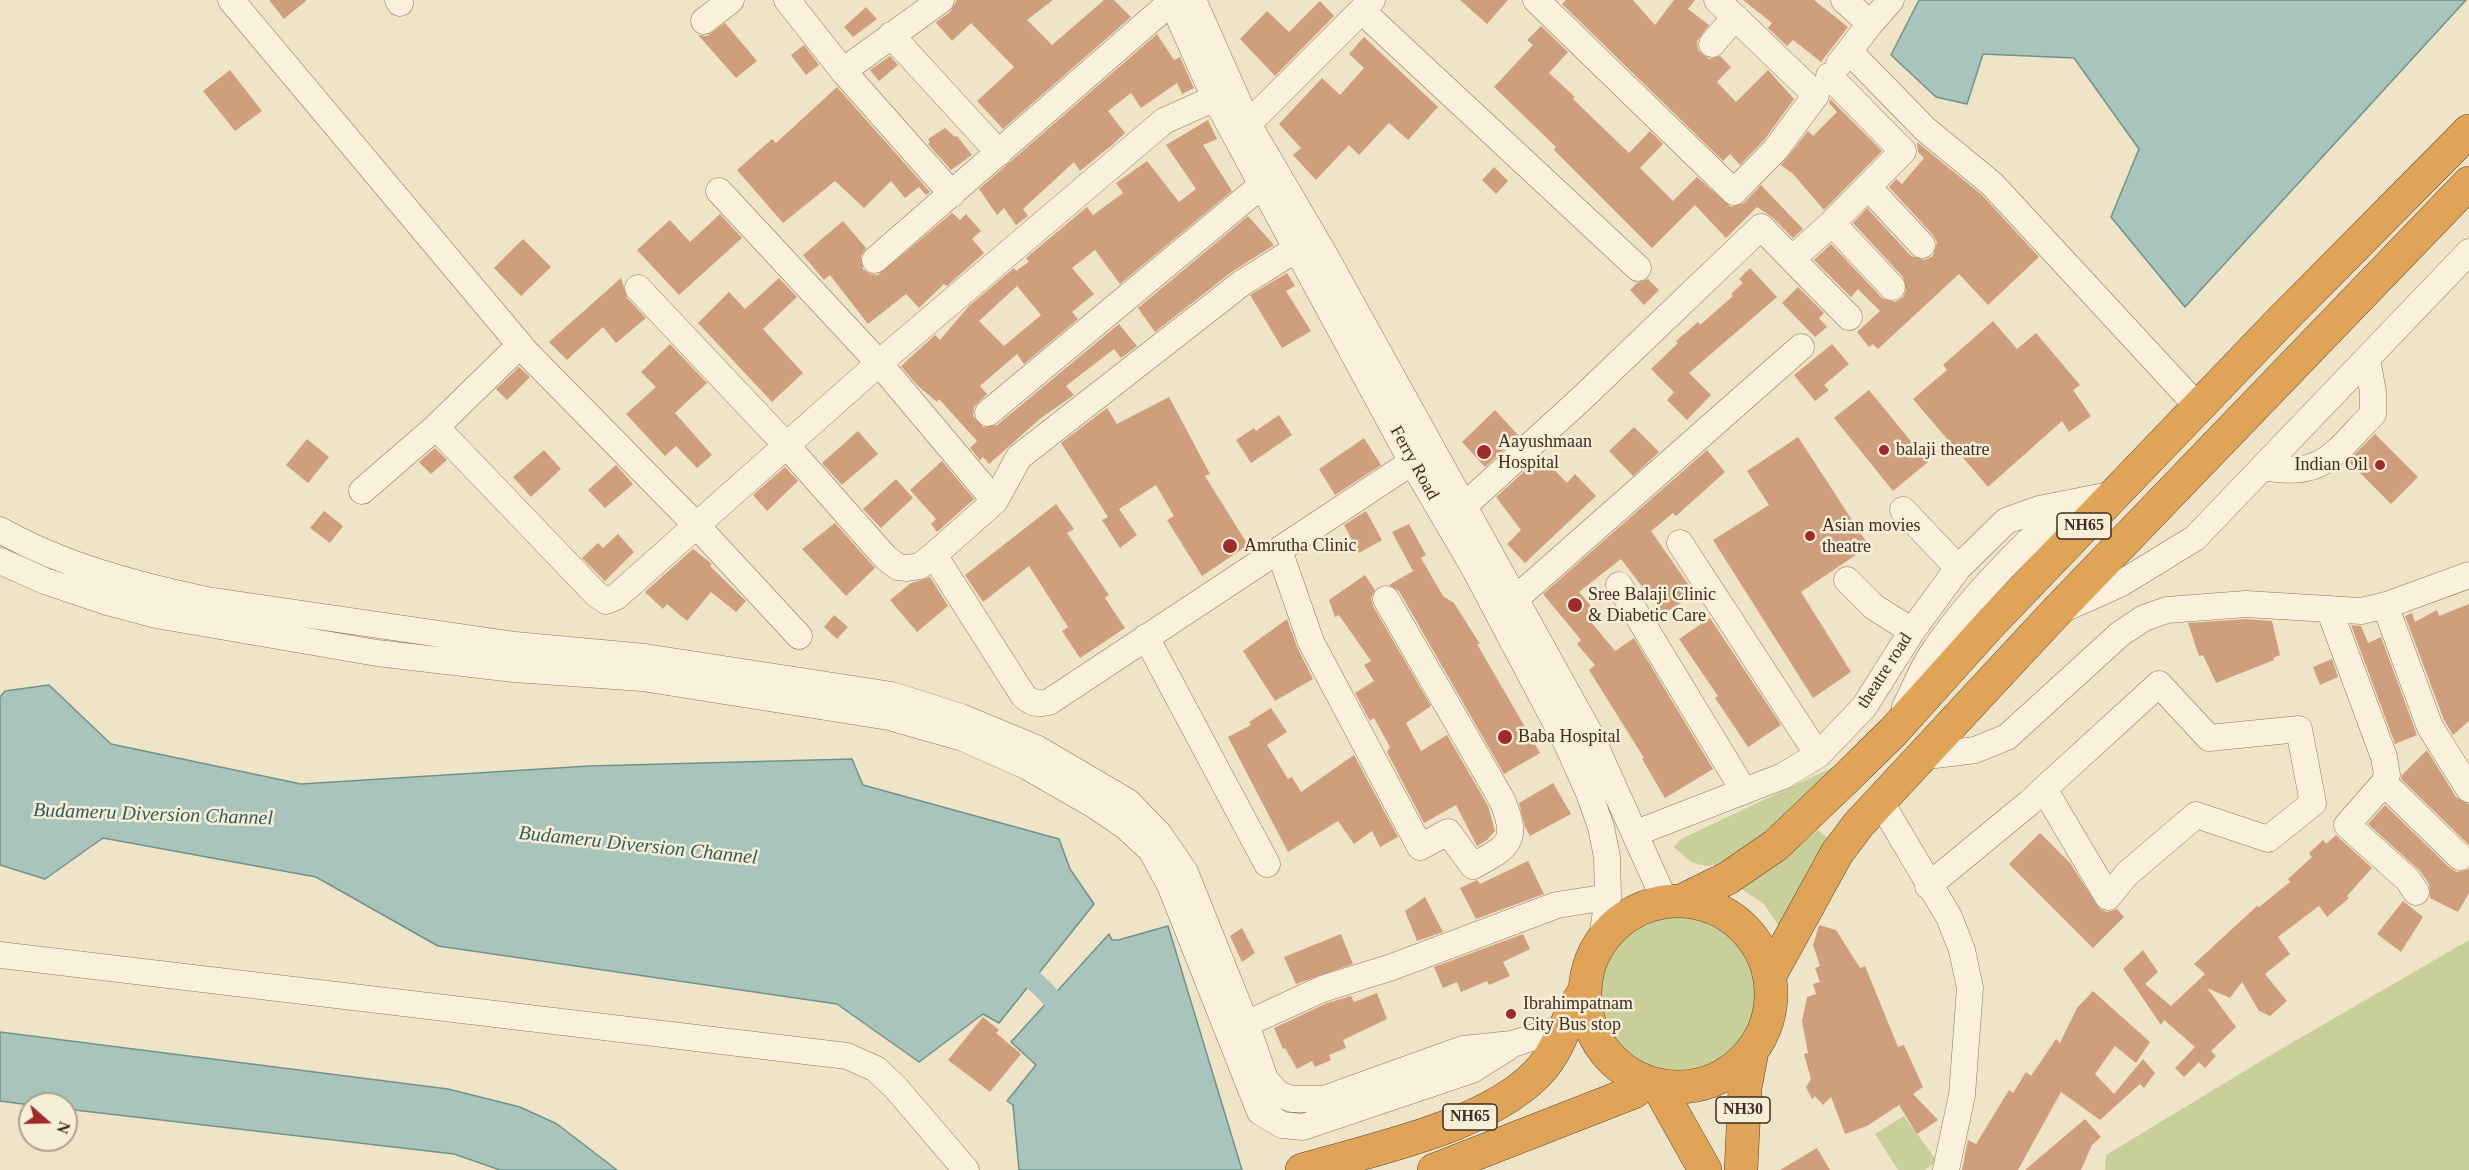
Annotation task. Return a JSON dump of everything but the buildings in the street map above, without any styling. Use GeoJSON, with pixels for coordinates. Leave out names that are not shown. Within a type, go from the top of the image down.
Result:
{"type":"FeatureCollection","features":[{"type":"Feature","properties":{"kind":"highway","name":"NH65"},"geometry":{"type":"LineString","coordinates":[[1674,900],[1707,904],[1730,915],[1748,931],[1762,951],[1770,975],[1769,1015],[1752,1051],[1733,1069],[1710,1082],[1684,1088],[1652,1083],[1613,1061],[1597,1041],[1587,1017],[1585,991],[1590,964],[1602,939],[1629,914],[1674,900],[1728,878],[1776,845],[1893,732],[2115,494],[2469,131]]}},
{"type":"Feature","properties":{"kind":"highway","name":"NH65"},"geometry":{"type":"LineString","coordinates":[[1770,975],[1837,853],[1880,801],[2055,614],[2469,183]]}},
{"type":"Feature","properties":{"kind":"highway","name":"NH65"},"geometry":{"type":"LineString","coordinates":[[1302,1170],[1462,1121],[1502,1102],[1534,1077],[1545,1064],[1585,991]]}},
{"type":"Feature","properties":{"kind":"highway","name":"NH30"},"geometry":{"type":"LineString","coordinates":[[1741,1170],[1745,1088],[1752,1051]]}},
{"type":"Feature","properties":{"kind":"highway","name":"NH65"},"geometry":{"type":"LineString","coordinates":[[1434,1170],[1652,1083]]}},
{"type":"Feature","properties":{"kind":"highway"},"geometry":{"type":"LineString","coordinates":[[1652,1083],[1705,1170]]}},
{"type":"Feature","properties":{"kind":"street"},"geometry":{"type":"LineString","coordinates":[[231,0],[520,345],[697,526],[799,636]]}},
{"type":"Feature","properties":{"kind":"street"},"geometry":{"type":"LineString","coordinates":[[704,21],[730,0]]}},
{"type":"Feature","properties":{"kind":"street"},"geometry":{"type":"LineString","coordinates":[[788,0],[843,71],[952,194]]}},
{"type":"Feature","properties":{"kind":"street"},"geometry":{"type":"LineString","coordinates":[[843,71],[941,0]]}},
{"type":"Feature","properties":{"kind":"street"},"geometry":{"type":"LineString","coordinates":[[1536,0],[1734,192],[1776,150],[1822,85],[1891,0]]}},
{"type":"Feature","properties":{"kind":"street"},"geometry":{"type":"LineString","coordinates":[[1844,0],[1870,24]]}},
{"type":"Feature","properties":{"kind":"street"},"geometry":{"type":"LineString","coordinates":[[875,260],[1178,1]]}},
{"type":"Feature","properties":{"kind":"street","name":"Ferry Road"},"geometry":{"type":"LineString","coordinates":[[1178,1],[1215,98],[1241,128],[1262,185],[1308,252],[1413,462],[1454,512],[1514,600],[1589,732],[1636,833],[1674,900]]}},
{"type":"Feature","properties":{"kind":"street","name":"Ferry Road"},"geometry":{"type":"LineString","coordinates":[[1178,1],[1241,128],[1454,512],[1567,744],[1601,827],[1607,857],[1608,897],[1602,939]]}},
{"type":"Feature","properties":{"kind":"street"},"geometry":{"type":"LineString","coordinates":[[1241,128],[1367,5],[1638,268]]}},
{"type":"Feature","properties":{"kind":"street"},"geometry":{"type":"LineString","coordinates":[[1712,44],[1726,8],[1903,150],[1832,223],[1792,259]]}},
{"type":"Feature","properties":{"kind":"street"},"geometry":{"type":"LineString","coordinates":[[891,35],[999,153]]}},
{"type":"Feature","properties":{"kind":"street"},"geometry":{"type":"LineString","coordinates":[[1849,51],[1925,129],[1992,184],[2200,409]]}},
{"type":"Feature","properties":{"kind":"street"},"geometry":{"type":"LineString","coordinates":[[436,427],[596,594],[606,601],[616,597],[879,363],[1164,121],[1215,98]]}},
{"type":"Feature","properties":{"kind":"street"},"geometry":{"type":"LineString","coordinates":[[988,413],[1262,185]]}},
{"type":"Feature","properties":{"kind":"street"},"geometry":{"type":"LineString","coordinates":[[1868,187],[1922,244]]}},
{"type":"Feature","properties":{"kind":"street"},"geometry":{"type":"LineString","coordinates":[[719,191],[879,363],[995,501]]}},
{"type":"Feature","properties":{"kind":"street"},"geometry":{"type":"LineString","coordinates":[[1832,223],[1892,287]]}},
{"type":"Feature","properties":{"kind":"street"},"geometry":{"type":"LineString","coordinates":[[1454,512],[1581,399],[1761,227],[1849,317]]}},
{"type":"Feature","properties":{"kind":"street"},"geometry":{"type":"LineString","coordinates":[[638,288],[787,446],[886,558],[898,567],[920,566],[995,501],[1019,456],[1242,283],[1308,252]]}},
{"type":"Feature","properties":{"kind":"street"},"geometry":{"type":"LineString","coordinates":[[2055,614],[2120,584],[2195,538],[2469,252]]}},
{"type":"Feature","properties":{"kind":"street"},"geometry":{"type":"LineString","coordinates":[[362,491],[436,427],[520,345]]}},
{"type":"Feature","properties":{"kind":"street"},"geometry":{"type":"LineString","coordinates":[[1514,600],[1801,346]]}},
{"type":"Feature","properties":{"kind":"street"},"geometry":{"type":"LineString","coordinates":[[2263,467],[2295,472],[2321,465],[2373,414],[2373,392],[2367,359]]}},
{"type":"Feature","properties":{"kind":"street"},"geometry":{"type":"LineString","coordinates":[[934,555],[1023,695],[1030,702],[1049,702],[1413,462]]}},
{"type":"Feature","properties":{"kind":"street","name":"theatre road"},"geometry":{"type":"LineString","coordinates":[[1636,833],[1783,776],[1818,756],[1864,707],[1911,631],[1958,568],[2006,521],[2039,509],[2115,494]]}},
{"type":"Feature","properties":{"kind":"street"},"geometry":{"type":"LineString","coordinates":[[1893,732],[1931,655],[2013,556],[2067,504]]}},
{"type":"Feature","properties":{"kind":"street"},"geometry":{"type":"LineString","coordinates":[[1903,510],[1958,568]]}},
{"type":"Feature","properties":{"kind":"street"},"geometry":{"type":"LineString","coordinates":[[0,530],[69,563],[162,591],[207,600],[515,645],[645,657],[892,695],[961,717],[1036,748],[1128,802],[1159,834],[1185,872],[1246,1024],[1265,1079],[1278,1094],[1308,1101],[1324,1099],[1463,1049],[1512,1044],[1566,1027]]}},
{"type":"Feature","properties":{"kind":"street"},"geometry":{"type":"LineString","coordinates":[[1680,543],[1818,756]]}},
{"type":"Feature","properties":{"kind":"street"},"geometry":{"type":"LineString","coordinates":[[1279,550],[1311,642],[1420,847],[1448,832],[1473,866],[1496,854],[1509,843],[1512,834],[1511,822],[1502,800],[1386,599]]}},
{"type":"Feature","properties":{"kind":"street"},"geometry":{"type":"LineString","coordinates":[[0,561],[45,581],[107,602],[156,615],[377,653],[514,669],[642,678],[762,695],[889,717],[963,738],[1026,766],[1094,805],[1125,826],[1151,850],[1170,885],[1260,1112],[1282,1125],[1303,1127],[1461,1074],[1512,1044]]}},
{"type":"Feature","properties":{"kind":"street"},"geometry":{"type":"LineString","coordinates":[[1919,757],[1975,750],[2007,737],[2100,652],[2144,618],[2167,610],[2194,606],[2246,604],[2361,611],[2385,605],[2469,575]]}},
{"type":"Feature","properties":{"kind":"street"},"geometry":{"type":"LineString","coordinates":[[1847,580],[1874,607],[1911,631]]}},
{"type":"Feature","properties":{"kind":"street"},"geometry":{"type":"LineString","coordinates":[[1619,585],[1744,791]]}},
{"type":"Feature","properties":{"kind":"street"},"geometry":{"type":"LineString","coordinates":[[2385,605],[2430,727],[2469,789]]}},
{"type":"Feature","properties":{"kind":"street"},"geometry":{"type":"LineString","coordinates":[[2330,609],[2384,757],[2387,775],[2384,783],[2347,825],[2408,880],[2416,892]]}},
{"type":"Feature","properties":{"kind":"street"},"geometry":{"type":"LineString","coordinates":[[1146,637],[1267,864]]}},
{"type":"Feature","properties":{"kind":"street"},"geometry":{"type":"LineString","coordinates":[[1928,886],[2044,789],[2159,684],[2209,738],[2299,729],[2313,803],[2268,839],[2196,815],[2127,873],[2108,897],[2044,789]]}},
{"type":"Feature","properties":{"kind":"street"},"geometry":{"type":"LineString","coordinates":[[1567,744],[1589,732]]}},
{"type":"Feature","properties":{"kind":"street"},"geometry":{"type":"LineString","coordinates":[[2384,783],[2460,857]]}},
{"type":"Feature","properties":{"kind":"street"},"geometry":{"type":"LineString","coordinates":[[1880,801],[1953,928],[1962,950],[1970,988],[1962,1095],[1946,1170]]}},
{"type":"Feature","properties":{"kind":"street"},"geometry":{"type":"LineString","coordinates":[[1246,1024],[1323,989],[1392,967],[1557,905],[1608,897]]}},
{"type":"Feature","properties":{"kind":"street"},"geometry":{"type":"LineString","coordinates":[[0,955],[848,1056],[876,1069],[896,1088],[966,1170]]}},
{"type":"Feature","properties":{"kind":"green space"},"geometry":{"type":"Polygon","coordinates":[[[1846,761],[1801,814],[1722,864],[1706,866],[1691,862],[1674,847],[1681,839],[1846,761]]]}},
{"type":"Feature","properties":{"kind":"green space"},"geometry":{"type":"Polygon","coordinates":[[[1818,830],[1828,838],[1782,931],[1764,904],[1734,884],[1770,869],[1818,830]]]}},
{"type":"Feature","properties":{"kind":"green space"},"geometry":{"type":"Polygon","coordinates":[[[1679,911],[1710,917],[1737,935],[1755,962],[1761,993],[1755,1024],[1737,1051],[1710,1069],[1679,1075],[1648,1069],[1621,1051],[1603,1024],[1597,993],[1603,962],[1621,935],[1648,917],[1679,911]]]}},
{"type":"Feature","properties":{"kind":"green space"},"geometry":{"type":"Polygon","coordinates":[[[2469,940],[2469,1170],[2105,1170],[2106,1155],[2276,1052],[2469,940]]]}},
{"type":"Feature","properties":{"kind":"green space"},"geometry":{"type":"Polygon","coordinates":[[[1904,1116],[1937,1161],[1925,1170],[1898,1170],[1875,1134],[1904,1116]]]}},
{"type":"Feature","properties":{"kind":"water"},"geometry":{"type":"Polygon","coordinates":[[[1919,0],[2466,0],[2185,307],[2111,217],[2139,149],[2074,58],[1983,54],[1967,104],[1936,97],[1891,55],[1919,0]]]}},
{"type":"Feature","properties":{"kind":"water"},"geometry":{"type":"Polygon","coordinates":[[[49,685],[111,744],[301,784],[589,766],[852,759],[863,785],[1059,839],[1070,869],[1094,904],[999,1023],[983,1014],[919,1062],[837,1004],[438,946],[316,877],[103,838],[45,879],[0,865],[0,697],[5,691],[49,685]]]}},
{"type":"Feature","properties":{"kind":"water"},"geometry":{"type":"Polygon","coordinates":[[[1168,926],[1242,1170],[1019,1170],[1013,1105],[1007,1101],[1036,1065],[1011,1042],[1109,934],[1112,940],[1118,940],[1168,926]]]}},
{"type":"Feature","properties":{"kind":"water"},"geometry":{"type":"Polygon","coordinates":[[[0,1032],[448,1089],[520,1107],[557,1124],[617,1170],[500,1170],[454,1154],[78,1110],[78,1092],[18,1092],[18,1103],[0,1101],[0,1032]]]}},
{"type":"Feature","properties":{"kind":"waterway","name":"Budameru Diversion Channel"},"geometry":{"type":"LineString","coordinates":[[1014,965],[1036,982],[1065,1019]]}},
{"type":"Feature","properties":{"kind":"place","name":"balaji theatre"},"geometry":{"type":"Point","coordinates":[1884,450]}},
{"type":"Feature","properties":{"kind":"place","name":"Aayushmaan Hospital"},"geometry":{"type":"Point","coordinates":[1484,452]}},
{"type":"Feature","properties":{"kind":"place","name":"Indian Oil"},"geometry":{"type":"Point","coordinates":[2380,465]}},
{"type":"Feature","properties":{"kind":"place","name":"Asian movies theatre"},"geometry":{"type":"Point","coordinates":[1810,536]}},
{"type":"Feature","properties":{"kind":"place","name":"Amrutha Clinic"},"geometry":{"type":"Point","coordinates":[1230,546]}},
{"type":"Feature","properties":{"kind":"place","name":"Sree Balaji Clinic & Diabetic Care"},"geometry":{"type":"Point","coordinates":[1575,605]}},
{"type":"Feature","properties":{"kind":"place","name":"Baba Hospital"},"geometry":{"type":"Point","coordinates":[1505,737]}},
{"type":"Feature","properties":{"kind":"place","name":"Ibrahimpatnam City Bus stop"},"geometry":{"type":"Point","coordinates":[1511,1014]}}]}
